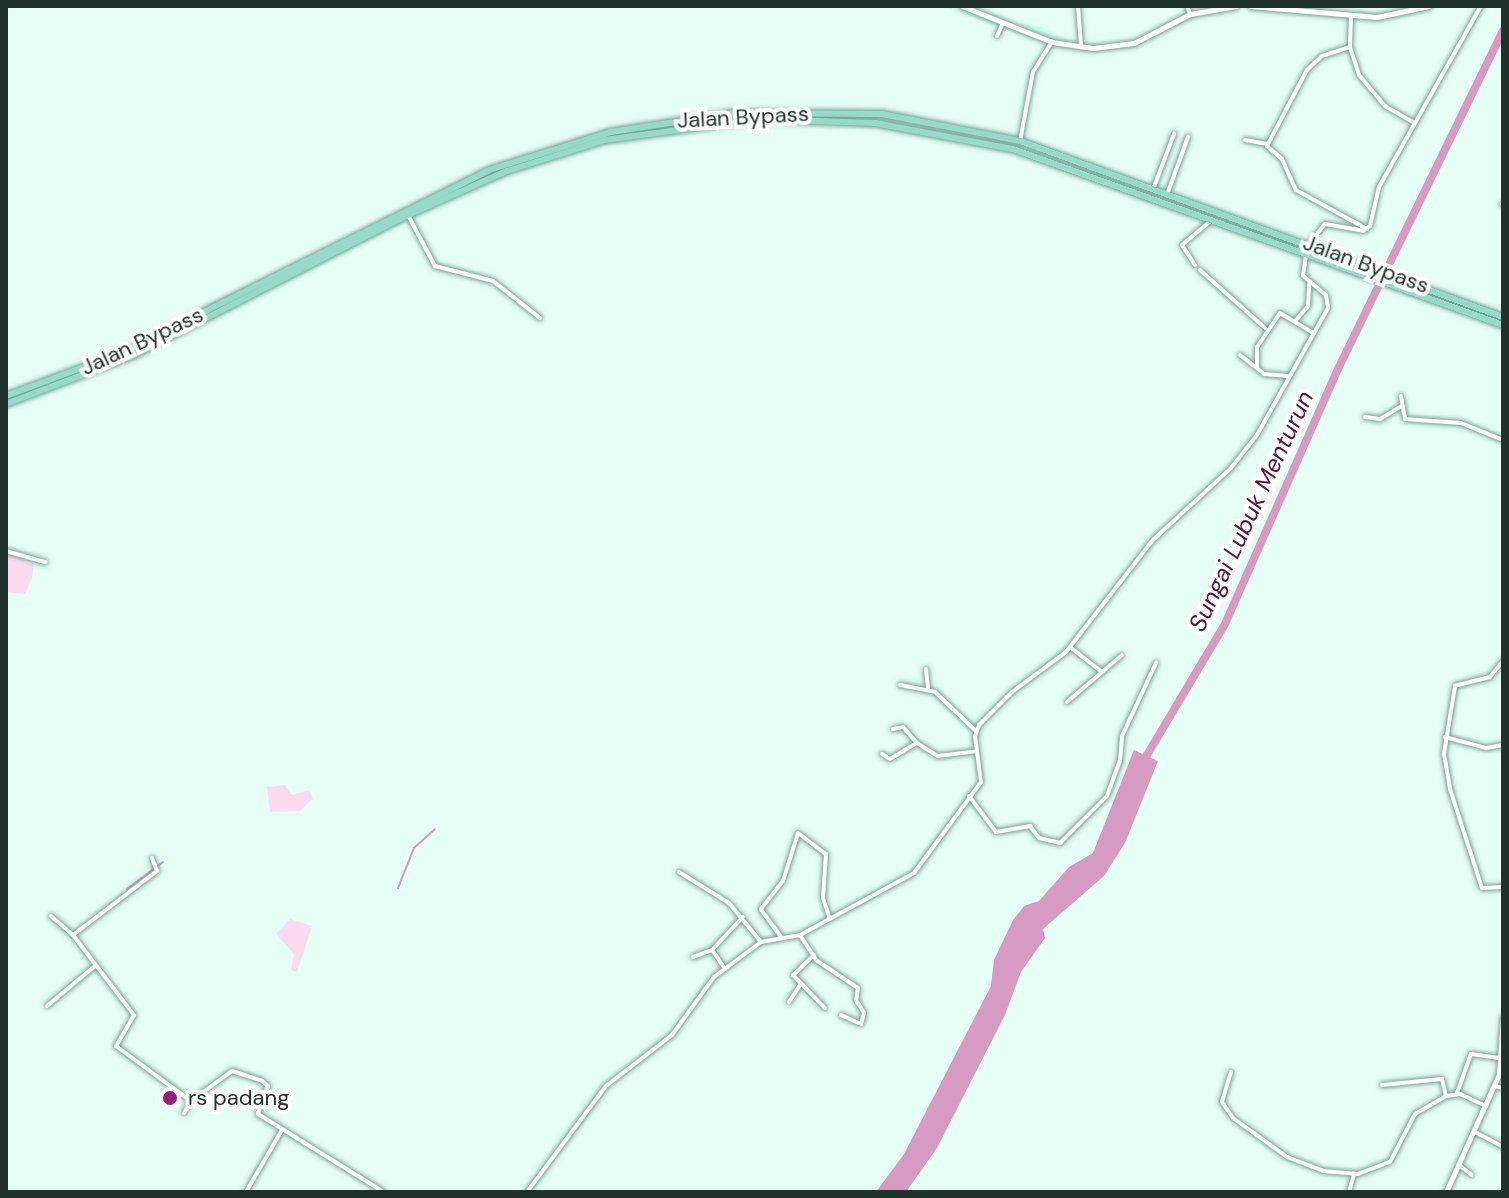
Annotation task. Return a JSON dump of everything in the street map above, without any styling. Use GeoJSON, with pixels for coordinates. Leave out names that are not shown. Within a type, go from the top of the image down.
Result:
{"type":"FeatureCollection","features":[{"type":"Feature","properties":{"kind":"highway","name":"Jalan Bypass"},"geometry":{"type":"LineString","coordinates":[[6,396],[131,348],[512,161],[611,132],[711,115],[874,114],[1020,141],[1357,260],[1503,317]]}},
{"type":"Feature","properties":{"kind":"highway","name":"Jalan Bypass"},"geometry":{"type":"LineString","coordinates":[[6,404],[134,355],[352,239],[479,182],[568,150],[658,130],[758,119],[840,119],[913,128],[1086,171],[1503,325]]}},
{"type":"Feature","properties":{"kind":"highway"},"geometry":{"type":"LineString","coordinates":[[1086,171],[1089,163]]}},
{"type":"Feature","properties":{"kind":"street"},"geometry":{"type":"LineString","coordinates":[[962,6],[978,9],[1003,23],[1052,42],[1081,46],[1134,43],[1190,14],[1236,6]]}},
{"type":"Feature","properties":{"kind":"street"},"geometry":{"type":"LineString","coordinates":[[1078,6],[1081,46]]}},
{"type":"Feature","properties":{"kind":"street"},"geometry":{"type":"LineString","coordinates":[[1187,6],[1190,14]]}},
{"type":"Feature","properties":{"kind":"street"},"geometry":{"type":"LineString","coordinates":[[1250,6],[1351,16],[1395,15],[1429,6]]}},
{"type":"Feature","properties":{"kind":"street"},"geometry":{"type":"LineString","coordinates":[[1328,14],[1329,6]]}},
{"type":"Feature","properties":{"kind":"street"},"geometry":{"type":"LineString","coordinates":[[1367,229],[1379,187],[1481,6]]}},
{"type":"Feature","properties":{"kind":"street"},"geometry":{"type":"LineString","coordinates":[[1351,16],[1350,47],[1359,75],[1374,95],[1415,123]]}},
{"type":"Feature","properties":{"kind":"street"},"geometry":{"type":"LineString","coordinates":[[997,36],[1003,23]]}},
{"type":"Feature","properties":{"kind":"street"},"geometry":{"type":"LineString","coordinates":[[1020,141],[1033,72],[1052,42]]}},
{"type":"Feature","properties":{"kind":"street"},"geometry":{"type":"LineString","coordinates":[[1268,144],[1313,64],[1350,47]]}},
{"type":"Feature","properties":{"kind":"street"},"geometry":{"type":"LineString","coordinates":[[1154,187],[1174,134]]}},
{"type":"Feature","properties":{"kind":"street"},"geometry":{"type":"LineString","coordinates":[[1168,192],[1188,137]]}},
{"type":"Feature","properties":{"kind":"street"},"geometry":{"type":"LineString","coordinates":[[1245,140],[1268,144],[1282,159],[1296,190],[1367,229]]}},
{"type":"Feature","properties":{"kind":"street"},"geometry":{"type":"LineString","coordinates":[[408,215],[435,266],[493,281],[540,318]]}},
{"type":"Feature","properties":{"kind":"street"},"geometry":{"type":"LineString","coordinates":[[1195,265],[1182,245],[1213,219]]}},
{"type":"Feature","properties":{"kind":"street"},"geometry":{"type":"LineString","coordinates":[[1310,243],[1330,223],[1367,229]]}},
{"type":"Feature","properties":{"kind":"street"},"geometry":{"type":"LineString","coordinates":[[1296,320],[1310,301],[1309,284],[1303,270],[1307,253]]}},
{"type":"Feature","properties":{"kind":"street"},"geometry":{"type":"LineString","coordinates":[[1200,270],[1265,328]]}},
{"type":"Feature","properties":{"kind":"street"},"geometry":{"type":"LineString","coordinates":[[527,1192],[606,1086],[672,1035],[697,995],[725,969],[761,942],[800,935],[914,873],[982,779],[976,751],[976,731],[1001,701],[1070,647],[1153,540],[1245,453],[1329,302],[1309,284]]}},
{"type":"Feature","properties":{"kind":"street"},"geometry":{"type":"LineString","coordinates":[[1257,368],[1257,347],[1265,328],[1280,313],[1312,332]]}},
{"type":"Feature","properties":{"kind":"street"},"geometry":{"type":"LineString","coordinates":[[1240,355],[1267,375],[1288,376]]}},
{"type":"Feature","properties":{"kind":"street"},"geometry":{"type":"LineString","coordinates":[[1401,396],[1407,419],[1461,423],[1503,440]]}},
{"type":"Feature","properties":{"kind":"street"},"geometry":{"type":"LineString","coordinates":[[1365,417],[1380,419],[1402,406]]}},
{"type":"Feature","properties":{"kind":"street"},"geometry":{"type":"LineString","coordinates":[[6,551],[45,562]]}},
{"type":"Feature","properties":{"kind":"street"},"geometry":{"type":"LineString","coordinates":[[1070,647],[1101,671]]}},
{"type":"Feature","properties":{"kind":"street"},"geometry":{"type":"LineString","coordinates":[[1067,702],[1122,655]]}},
{"type":"Feature","properties":{"kind":"street"},"geometry":{"type":"LineString","coordinates":[[1503,661],[1501,673],[1455,686],[1445,737],[1450,789],[1482,888],[1503,887]]}},
{"type":"Feature","properties":{"kind":"street"},"geometry":{"type":"LineString","coordinates":[[969,796],[996,832],[1030,826],[1039,838],[1060,843],[1107,796],[1120,761],[1122,736],[1156,663]]}},
{"type":"Feature","properties":{"kind":"street"},"geometry":{"type":"LineString","coordinates":[[926,669],[928,689]]}},
{"type":"Feature","properties":{"kind":"street"},"geometry":{"type":"LineString","coordinates":[[900,685],[928,689],[976,731]]}},
{"type":"Feature","properties":{"kind":"street"},"geometry":{"type":"LineString","coordinates":[[893,729],[903,727],[917,743],[938,756],[976,751]]}},
{"type":"Feature","properties":{"kind":"street"},"geometry":{"type":"LineString","coordinates":[[1445,737],[1483,747],[1503,745]]}},
{"type":"Feature","properties":{"kind":"street"},"geometry":{"type":"LineString","coordinates":[[882,754],[890,759],[917,743]]}},
{"type":"Feature","properties":{"kind":"street"},"geometry":{"type":"LineString","coordinates":[[781,937],[761,909],[783,881],[798,833],[826,854],[823,901],[830,919]]}},
{"type":"Feature","properties":{"kind":"street"},"geometry":{"type":"LineString","coordinates":[[73,935],[157,868],[152,858]]}},
{"type":"Feature","properties":{"kind":"street"},"geometry":{"type":"LineString","coordinates":[[679,872],[717,894],[743,917],[761,942]]}},
{"type":"Feature","properties":{"kind":"street"},"geometry":{"type":"LineString","coordinates":[[51,916],[73,935],[134,1015],[114,1044],[191,1101]]}},
{"type":"Feature","properties":{"kind":"street"},"geometry":{"type":"LineString","coordinates":[[693,957],[712,950],[743,917]]}},
{"type":"Feature","properties":{"kind":"street"},"geometry":{"type":"LineString","coordinates":[[800,935],[814,955],[858,988],[856,1000],[864,1013],[861,1024],[841,1015]]}},
{"type":"Feature","properties":{"kind":"street"},"geometry":{"type":"LineString","coordinates":[[712,950],[725,969]]}},
{"type":"Feature","properties":{"kind":"street"},"geometry":{"type":"LineString","coordinates":[[814,955],[794,973],[800,985],[825,1008]]}},
{"type":"Feature","properties":{"kind":"street"},"geometry":{"type":"LineString","coordinates":[[47,1006],[95,966]]}},
{"type":"Feature","properties":{"kind":"street"},"geometry":{"type":"LineString","coordinates":[[789,1002],[800,985]]}},
{"type":"Feature","properties":{"kind":"street"},"geometry":{"type":"LineString","coordinates":[[1446,1192],[1494,1086],[1503,1017]]}},
{"type":"Feature","properties":{"kind":"street"},"geometry":{"type":"LineString","coordinates":[[1457,1093],[1471,1054],[1499,1058]]}},
{"type":"Feature","properties":{"kind":"street"},"geometry":{"type":"LineString","coordinates":[[184,1113],[191,1101],[225,1075],[239,1071],[266,1083],[256,1113],[384,1192]]}},
{"type":"Feature","properties":{"kind":"street"},"geometry":{"type":"LineString","coordinates":[[1231,1072],[1222,1102],[1236,1121],[1304,1166],[1354,1174],[1392,1160],[1415,1114],[1446,1096],[1457,1093],[1486,1106]]}},
{"type":"Feature","properties":{"kind":"street"},"geometry":{"type":"LineString","coordinates":[[1382,1085],[1419,1077],[1442,1079],[1446,1096]]}},
{"type":"Feature","properties":{"kind":"street"},"geometry":{"type":"LineString","coordinates":[[1494,1086],[1503,1088]]}},
{"type":"Feature","properties":{"kind":"street"},"geometry":{"type":"LineString","coordinates":[[246,1192],[282,1130]]}},
{"type":"Feature","properties":{"kind":"street"},"geometry":{"type":"LineString","coordinates":[[1475,1132],[1503,1147]]}},
{"type":"Feature","properties":{"kind":"street"},"geometry":{"type":"LineString","coordinates":[[1459,1165],[1472,1175]]}},
{"type":"Feature","properties":{"kind":"street"},"geometry":{"type":"LineString","coordinates":[[1349,1192],[1354,1174]]}},
{"type":"Feature","properties":{"kind":"shaded area"},"geometry":{"type":"Polygon","coordinates":[[[942,6],[974,6],[1014,24],[1041,27],[1067,40],[1068,47],[1035,40],[942,6]]]}},
{"type":"Feature","properties":{"kind":"shaded area"},"geometry":{"type":"Polygon","coordinates":[[[21,554],[25,563],[34,563],[32,578],[25,594],[6,592],[6,556],[21,554]]]}},
{"type":"Feature","properties":{"kind":"shaded area"},"geometry":{"type":"Polygon","coordinates":[[[1134,750],[1158,761],[1125,843],[1104,876],[1043,929],[1045,938],[1021,972],[1005,1015],[937,1148],[906,1192],[876,1192],[904,1154],[991,986],[994,960],[1013,920],[1024,906],[1039,901],[1069,867],[1093,853],[1134,750]]]}},
{"type":"Feature","properties":{"kind":"shaded area"},"geometry":{"type":"Polygon","coordinates":[[[285,785],[292,795],[309,790],[313,799],[300,811],[270,812],[267,787],[285,785]]]}},
{"type":"Feature","properties":{"kind":"shaded area"},"geometry":{"type":"Polygon","coordinates":[[[290,919],[312,926],[297,972],[291,970],[294,954],[276,934],[290,919]]]}},
{"type":"Feature","properties":{"kind":"waterway","name":"Sungai Lubuk Menturun"},"geometry":{"type":"LineString","coordinates":[[1141,765],[1225,624],[1339,367],[1503,31]]}},
{"type":"Feature","properties":{"kind":"waterway"},"geometry":{"type":"LineString","coordinates":[[398,888],[414,848],[435,829]]}},
{"type":"Feature","properties":{"kind":"waterway"},"geometry":{"type":"LineString","coordinates":[[127,889],[163,862]]}},
{"type":"Feature","properties":{"kind":"place","name":"rs padang"},"geometry":{"type":"Point","coordinates":[170,1098]}}]}
